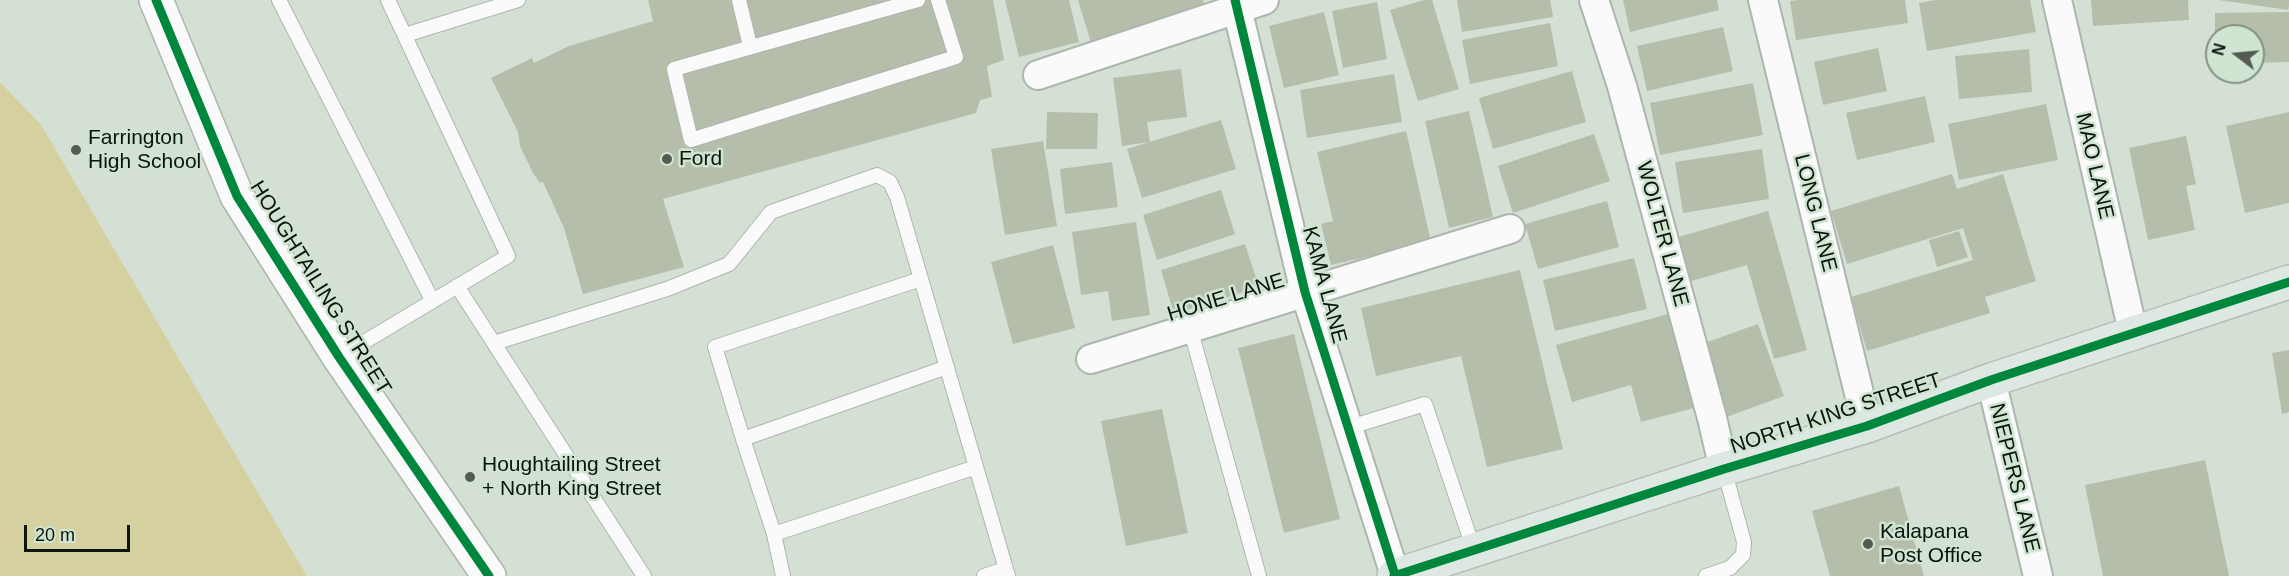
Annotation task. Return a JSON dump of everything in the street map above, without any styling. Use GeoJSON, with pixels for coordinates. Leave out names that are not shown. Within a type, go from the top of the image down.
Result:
{"type":"FeatureCollection","features":[{"type":"Feature","properties":{"kind":"main road","name":"HOUGHTAILING STREET"},"geometry":{"type":"LineString","coordinates":[[156,0],[237,196],[339,357],[489,576]]}},
{"type":"Feature","properties":{"kind":"main road","name":"NORTH KING STREET"},"geometry":{"type":"LineString","coordinates":[[1395,576],[1724,469],[1867,426],[2133,332],[2289,282]]}},
{"type":"Feature","properties":{"kind":"street"},"geometry":{"type":"LineString","coordinates":[[1038,75],[1236,5],[1264,0]]}},
{"type":"Feature","properties":{"kind":"street","name":"WOLTER LANE"},"geometry":{"type":"LineString","coordinates":[[1594,0],[1622,86],[1724,469]]}},
{"type":"Feature","properties":{"kind":"street","name":"LONG LANE"},"geometry":{"type":"LineString","coordinates":[[1763,0],[1867,426]]}},
{"type":"Feature","properties":{"kind":"street","name":"MAO LANE"},"geometry":{"type":"LineString","coordinates":[[2057,0],[2133,332]]}},
{"type":"Feature","properties":{"kind":"street","name":"KAMA LANE"},"geometry":{"type":"LineString","coordinates":[[1236,5],[1305,292],[1347,428],[1382,527],[1395,576]]}},
{"type":"Feature","properties":{"kind":"street","name":"HONE LANE"},"geometry":{"type":"LineString","coordinates":[[1091,360],[1510,229]]}},
{"type":"Feature","properties":{"kind":"street","name":"NIEPERS LANE"},"geometry":{"type":"LineString","coordinates":[[1991,381],[2038,576]]}},
{"type":"Feature","properties":{"kind":"lane"},"geometry":{"type":"LineString","coordinates":[[279,0],[432,300]]}},
{"type":"Feature","properties":{"kind":"lane"},"geometry":{"type":"LineString","coordinates":[[339,357],[508,256],[388,0]]}},
{"type":"Feature","properties":{"kind":"lane"},"geometry":{"type":"LineString","coordinates":[[405,35],[518,0]]}},
{"type":"Feature","properties":{"kind":"lane"},"geometry":{"type":"LineString","coordinates":[[739,0],[750,46]]}},
{"type":"Feature","properties":{"kind":"lane"},"geometry":{"type":"LineString","coordinates":[[918,0],[674,69],[691,140],[956,57],[938,0]]}},
{"type":"Feature","properties":{"kind":"lane"},"geometry":{"type":"LineString","coordinates":[[494,343],[667,289],[729,264],[771,213],[877,175],[890,182],[897,197],[1006,573],[984,576]]}},
{"type":"Feature","properties":{"kind":"lane"},"geometry":{"type":"LineString","coordinates":[[783,576],[774,534],[715,347],[921,279]]}},
{"type":"Feature","properties":{"kind":"lane"},"geometry":{"type":"LineString","coordinates":[[457,286],[644,576]]}},
{"type":"Feature","properties":{"kind":"lane"},"geometry":{"type":"LineString","coordinates":[[1190,328],[1259,576]]}},
{"type":"Feature","properties":{"kind":"lane"},"geometry":{"type":"LineString","coordinates":[[743,439],[947,367]]}},
{"type":"Feature","properties":{"kind":"lane"},"geometry":{"type":"LineString","coordinates":[[1347,428],[1425,404],[1474,550]]}},
{"type":"Feature","properties":{"kind":"lane"},"geometry":{"type":"LineString","coordinates":[[774,534],[976,467]]}},
{"type":"Feature","properties":{"kind":"lane"},"geometry":{"type":"LineString","coordinates":[[1706,576],[1730,568],[1743,555],[1744,542],[1724,469]]}},
{"type":"Feature","properties":{"kind":"shaded area","name":"Farrington High School"},"geometry":{"type":"Polygon","coordinates":[[[0,82],[41,125],[307,576],[0,576],[0,82]]]}},
{"type":"Feature","properties":{"kind":"building","name":"Ford"},"geometry":{"type":"Polygon","coordinates":[[[648,0],[993,0],[1004,60],[987,66],[992,97],[980,100],[976,113],[663,199],[684,267],[583,294],[564,228],[543,182],[540,183],[533,173],[520,146],[518,132],[491,78],[532,58],[534,63],[569,46],[653,21],[648,0]]]}},
{"type":"Feature","properties":{"kind":"building"},"geometry":{"type":"Polygon","coordinates":[[[1005,0],[1069,0],[1079,42],[1019,57],[1005,0]]]}},
{"type":"Feature","properties":{"kind":"building"},"geometry":{"type":"Polygon","coordinates":[[[1078,0],[1203,0],[1206,9],[1092,46],[1078,0]]]}},
{"type":"Feature","properties":{"kind":"building"},"geometry":{"type":"Polygon","coordinates":[[[1424,0],[1432,0],[1459,89],[1418,101],[1390,10],[1424,0]]]}},
{"type":"Feature","properties":{"kind":"building"},"geometry":{"type":"Polygon","coordinates":[[[1457,0],[1550,0],[1553,17],[1462,32],[1457,0]]]}},
{"type":"Feature","properties":{"kind":"building"},"geometry":{"type":"Polygon","coordinates":[[[1623,0],[1717,0],[1719,10],[1630,32],[1623,0]]]}},
{"type":"Feature","properties":{"kind":"building"},"geometry":{"type":"Polygon","coordinates":[[[1905,0],[1908,23],[1796,40],[1790,1],[1905,0]]]}},
{"type":"Feature","properties":{"kind":"building"},"geometry":{"type":"Polygon","coordinates":[[[1935,0],[2030,0],[2036,32],[1927,51],[1919,3],[1935,0]]]}},
{"type":"Feature","properties":{"kind":"building"},"geometry":{"type":"Polygon","coordinates":[[[2091,0],[2188,0],[2189,20],[2093,26],[2091,0]]]}},
{"type":"Feature","properties":{"kind":"building"},"geometry":{"type":"Polygon","coordinates":[[[2219,0],[2289,0],[2289,6],[2288,10],[2219,0]]]}},
{"type":"Feature","properties":{"kind":"building"},"geometry":{"type":"Polygon","coordinates":[[[1377,2],[1387,59],[1343,68],[1332,11],[1377,2]]]}},
{"type":"Feature","properties":{"kind":"building"},"geometry":{"type":"Polygon","coordinates":[[[1324,12],[1339,75],[1284,88],[1269,26],[1324,12]]]}},
{"type":"Feature","properties":{"kind":"building"},"geometry":{"type":"Polygon","coordinates":[[[2289,12],[2289,62],[2265,63],[2265,24],[2215,24],[2215,13],[2289,12]]]}},
{"type":"Feature","properties":{"kind":"building"},"geometry":{"type":"Polygon","coordinates":[[[1550,23],[1558,66],[1470,84],[1462,40],[1550,23]]]}},
{"type":"Feature","properties":{"kind":"building"},"geometry":{"type":"Polygon","coordinates":[[[1723,27],[1733,71],[1647,91],[1637,46],[1723,27]]]}},
{"type":"Feature","properties":{"kind":"building"},"geometry":{"type":"Polygon","coordinates":[[[1878,48],[1887,91],[1823,105],[1814,62],[1878,48]]]}},
{"type":"Feature","properties":{"kind":"building"},"geometry":{"type":"Polygon","coordinates":[[[2029,49],[2032,92],[1959,99],[1955,56],[2029,49]]]}},
{"type":"Feature","properties":{"kind":"building"},"geometry":{"type":"Polygon","coordinates":[[[1181,69],[1187,117],[1147,122],[1150,142],[1122,146],[1113,78],[1181,69]]]}},
{"type":"Feature","properties":{"kind":"building"},"geometry":{"type":"Polygon","coordinates":[[[1572,71],[1586,122],[1493,149],[1479,98],[1572,71]]]}},
{"type":"Feature","properties":{"kind":"building"},"geometry":{"type":"Polygon","coordinates":[[[1394,74],[1402,122],[1307,138],[1300,90],[1394,74]]]}},
{"type":"Feature","properties":{"kind":"building"},"geometry":{"type":"Polygon","coordinates":[[[1753,83],[1763,135],[1660,155],[1650,103],[1753,83]]]}},
{"type":"Feature","properties":{"kind":"building"},"geometry":{"type":"Polygon","coordinates":[[[1925,96],[1935,142],[1857,160],[1846,113],[1925,96]]]}},
{"type":"Feature","properties":{"kind":"building"},"geometry":{"type":"Polygon","coordinates":[[[2046,104],[2058,160],[1959,180],[1948,124],[2046,104]]]}},
{"type":"Feature","properties":{"kind":"building"},"geometry":{"type":"Polygon","coordinates":[[[1469,111],[1493,217],[1449,228],[1425,121],[1469,111]]]}},
{"type":"Feature","properties":{"kind":"building"},"geometry":{"type":"Polygon","coordinates":[[[1047,112],[1098,113],[1097,149],[1046,149],[1047,112]]]}},
{"type":"Feature","properties":{"kind":"building"},"geometry":{"type":"Polygon","coordinates":[[[2289,112],[2289,203],[2245,213],[2226,126],[2289,112]]]}},
{"type":"Feature","properties":{"kind":"building"},"geometry":{"type":"Polygon","coordinates":[[[1221,120],[1236,169],[1142,198],[1127,149],[1221,120]]]}},
{"type":"Feature","properties":{"kind":"building"},"geometry":{"type":"Polygon","coordinates":[[[1406,131],[1431,242],[1331,265],[1321,224],[1333,221],[1317,152],[1406,131]]]}},
{"type":"Feature","properties":{"kind":"building"},"geometry":{"type":"Polygon","coordinates":[[[1594,134],[1610,181],[1513,213],[1498,166],[1594,134]]]}},
{"type":"Feature","properties":{"kind":"building"},"geometry":{"type":"Polygon","coordinates":[[[2186,136],[2196,184],[2186,186],[2195,230],[2148,240],[2129,148],[2186,136]]]}},
{"type":"Feature","properties":{"kind":"building"},"geometry":{"type":"Polygon","coordinates":[[[1043,141],[1057,226],[1005,235],[991,149],[1043,141]]]}},
{"type":"Feature","properties":{"kind":"building"},"geometry":{"type":"Polygon","coordinates":[[[1762,149],[1769,199],[1683,213],[1675,162],[1762,149]]]}},
{"type":"Feature","properties":{"kind":"building"},"geometry":{"type":"Polygon","coordinates":[[[1112,162],[1118,207],[1065,214],[1060,169],[1112,162]]]}},
{"type":"Feature","properties":{"kind":"building"},"geometry":{"type":"Polygon","coordinates":[[[1952,174],[1957,189],[2003,174],[2036,281],[1985,297],[1990,313],[1867,351],[1851,297],[1973,260],[1963,228],[1847,264],[1831,211],[1952,174]]]}},
{"type":"Feature","properties":{"kind":"building"},"geometry":{"type":"Polygon","coordinates":[[[1221,190],[1235,234],[1157,260],[1143,215],[1221,190]]]}},
{"type":"Feature","properties":{"kind":"building"},"geometry":{"type":"Polygon","coordinates":[[[1607,201],[1619,247],[1538,269],[1525,224],[1607,201]]]}},
{"type":"Feature","properties":{"kind":"building"},"geometry":{"type":"Polygon","coordinates":[[[1768,211],[1807,350],[1774,359],[1747,265],[1688,282],[1675,238],[1768,211]]]}},
{"type":"Feature","properties":{"kind":"building"},"geometry":{"type":"Polygon","coordinates":[[[1136,222],[1150,315],[1112,321],[1108,291],[1081,295],[1072,232],[1136,222]]]}},
{"type":"Feature","properties":{"kind":"building"},"geometry":{"type":"Polygon","coordinates":[[[1959,231],[1968,257],[1937,267],[1929,240],[1959,231]]]}},
{"type":"Feature","properties":{"kind":"building"},"geometry":{"type":"Polygon","coordinates":[[[1245,244],[1259,287],[1174,314],[1161,270],[1245,244]]]}},
{"type":"Feature","properties":{"kind":"building"},"geometry":{"type":"Polygon","coordinates":[[[1053,245],[1075,328],[1013,344],[991,262],[1053,245]]]}},
{"type":"Feature","properties":{"kind":"building"},"geometry":{"type":"Polygon","coordinates":[[[1634,258],[1647,309],[1555,331],[1543,280],[1634,258]]]}},
{"type":"Feature","properties":{"kind":"building"},"geometry":{"type":"Polygon","coordinates":[[[1520,270],[1563,449],[1487,467],[1461,356],[1376,376],[1361,308],[1520,270]]]}},
{"type":"Feature","properties":{"kind":"building"},"geometry":{"type":"Polygon","coordinates":[[[1668,314],[1694,408],[1641,422],[1631,385],[1572,402],[1556,345],[1668,314]]]}},
{"type":"Feature","properties":{"kind":"building"},"geometry":{"type":"Polygon","coordinates":[[[1758,324],[1784,396],[1721,419],[1696,346],[1758,324]]]}},
{"type":"Feature","properties":{"kind":"building"},"geometry":{"type":"Polygon","coordinates":[[[1294,334],[1340,519],[1284,533],[1238,348],[1294,334]]]}},
{"type":"Feature","properties":{"kind":"building"},"geometry":{"type":"Polygon","coordinates":[[[2289,350],[2289,412],[2282,414],[2272,353],[2289,350]]]}},
{"type":"Feature","properties":{"kind":"building"},"geometry":{"type":"Polygon","coordinates":[[[1162,409],[1188,533],[1126,546],[1101,421],[1162,409]]]}},
{"type":"Feature","properties":{"kind":"building"},"geometry":{"type":"Polygon","coordinates":[[[2205,460],[2229,576],[2103,576],[2085,485],[2205,460]]]}},
{"type":"Feature","properties":{"kind":"building","name":"Kalapana Post Office"},"geometry":{"type":"Polygon","coordinates":[[[1899,486],[1924,576],[1830,576],[1812,511],[1899,486]]]}},
{"type":"Feature","properties":{"kind":"cycle path"},"geometry":{"type":"LineString","coordinates":[[156,0],[237,196],[339,357],[489,576]]}},
{"type":"Feature","properties":{"kind":"cycle path"},"geometry":{"type":"LineString","coordinates":[[1235,0],[1305,292],[1395,575]]}},
{"type":"Feature","properties":{"kind":"cycle path"},"geometry":{"type":"LineString","coordinates":[[1394,576],[1724,469],[1867,426],[1991,380],[2289,282]]}},
{"type":"Feature","properties":{"kind":"place","name":"Farrington High School"},"geometry":{"type":"Point","coordinates":[76,150]}},
{"type":"Feature","properties":{"kind":"place","name":"Ford"},"geometry":{"type":"Point","coordinates":[667,159]}},
{"type":"Feature","properties":{"kind":"place","name":"Houghtailing Street + North King Street"},"geometry":{"type":"Point","coordinates":[470,477]}},
{"type":"Feature","properties":{"kind":"place","name":"Kalapana Post Office"},"geometry":{"type":"Point","coordinates":[1868,544]}}]}
